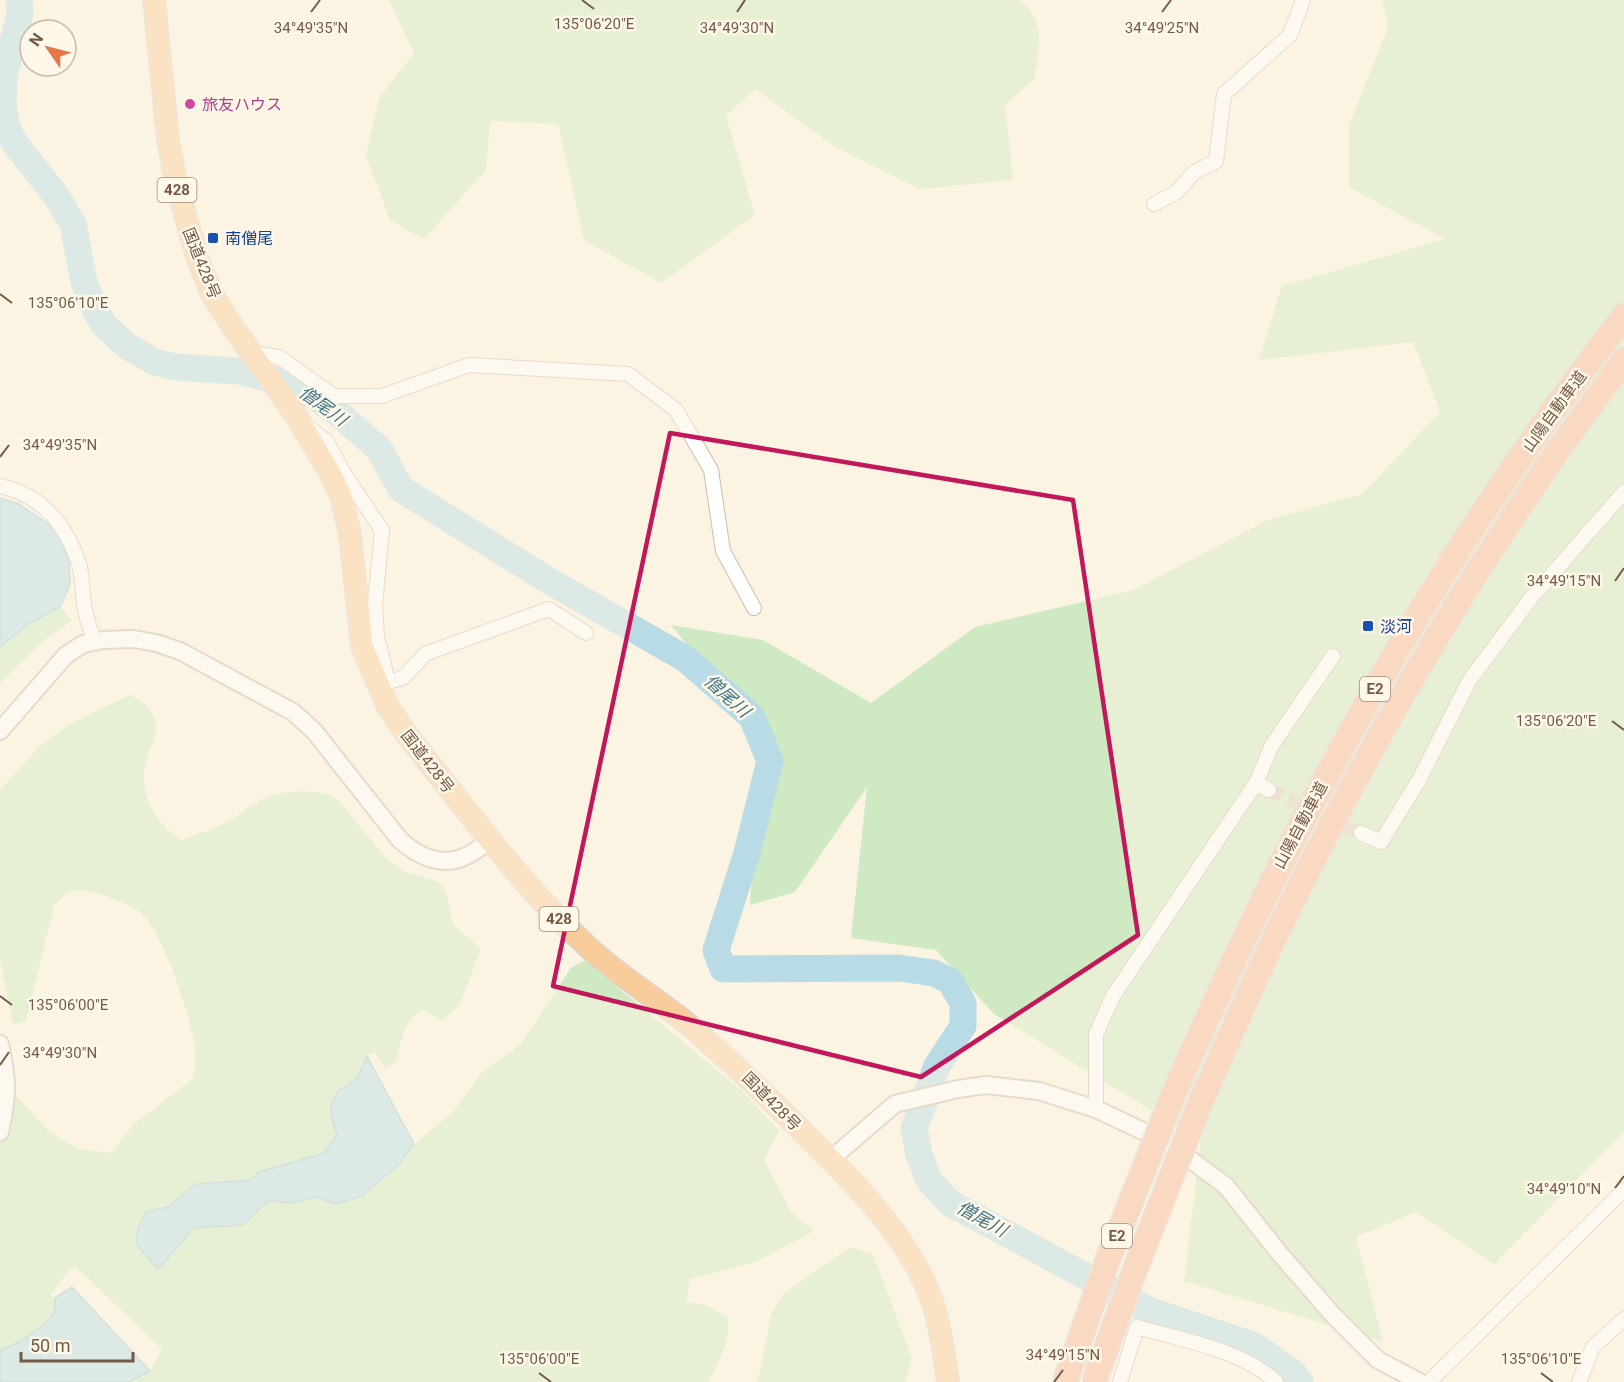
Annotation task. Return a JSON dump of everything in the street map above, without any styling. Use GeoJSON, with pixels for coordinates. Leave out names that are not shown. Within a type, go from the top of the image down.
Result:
{"type":"FeatureCollection","features":[{"type":"Feature","properties":{"kind":"highway","name":"国道428号"},"geometry":{"type":"LineString","coordinates":[[155,1],[168,139],[185,220],[212,294],[297,417],[341,496],[350,534],[362,646],[382,683],[388,708],[407,735],[540,900],[592,950],[677,1016],[732,1063],[831,1160],[879,1213],[902,1243],[925,1282],[941,1330],[948,1382]]}},
{"type":"Feature","properties":{"kind":"highway","name":"山陽自動車道"},"geometry":{"type":"LineString","coordinates":[[1065,1382],[1108,1259],[1174,1091],[1274,874],[1383,676],[1453,559],[1534,436],[1624,315]]}},
{"type":"Feature","properties":{"kind":"highway","name":"山陽自動車道"},"geometry":{"type":"LineString","coordinates":[[1094,1382],[1201,1101],[1294,896],[1407,689],[1477,572],[1557,452],[1624,360]]}},
{"type":"Feature","properties":{"kind":"street"},"geometry":{"type":"LineString","coordinates":[[1154,204],[1177,192],[1193,173],[1216,161],[1224,94],[1290,35],[1303,0]]}},
{"type":"Feature","properties":{"kind":"street"},"geometry":{"type":"LineString","coordinates":[[255,357],[279,357],[334,396],[382,396],[469,365],[628,374],[676,410],[711,470],[723,551],[754,608]]}},
{"type":"Feature","properties":{"kind":"street"},"geometry":{"type":"LineString","coordinates":[[297,417],[327,442],[345,475],[382,530],[375,605],[382,683],[403,678],[425,654],[549,609],[586,633]]}},
{"type":"Feature","properties":{"kind":"street"},"geometry":{"type":"LineString","coordinates":[[0,486],[18,490],[35,501],[55,517],[69,538],[80,566],[85,608],[94,642]]}},
{"type":"Feature","properties":{"kind":"street"},"geometry":{"type":"LineString","coordinates":[[1361,833],[1381,842],[1419,780],[1469,681],[1532,597],[1624,492]]}},
{"type":"Feature","properties":{"kind":"street"},"geometry":{"type":"LineString","coordinates":[[0,731],[66,655],[83,644],[134,639],[180,651],[293,712],[314,731],[400,840],[412,851],[429,859],[445,861],[465,857],[491,840]]}},
{"type":"Feature","properties":{"kind":"street"},"geometry":{"type":"LineString","coordinates":[[1096,1108],[1096,1034],[1113,996],[1263,787],[1272,745],[1333,657]]}},
{"type":"Feature","properties":{"kind":"street"},"geometry":{"type":"LineString","coordinates":[[0,1044],[7,1077],[7,1100],[0,1132]]}},
{"type":"Feature","properties":{"kind":"street"},"geometry":{"type":"LineString","coordinates":[[831,1160],[895,1104],[947,1091],[986,1085],[1039,1091],[1096,1108],[1167,1143],[1226,1186],[1280,1254],[1333,1315],[1378,1360],[1420,1382]]}},
{"type":"Feature","properties":{"kind":"street"},"geometry":{"type":"LineString","coordinates":[[1429,1382],[1624,1190]]}},
{"type":"Feature","properties":{"kind":"street"},"geometry":{"type":"LineString","coordinates":[[1580,1382],[1593,1347],[1624,1319]]}},
{"type":"Feature","properties":{"kind":"street"},"geometry":{"type":"LineString","coordinates":[[1120,1382],[1137,1328],[1233,1355],[1250,1363],[1276,1382]]}},
{"type":"Feature","properties":{"kind":"highlighted area"},"geometry":{"type":"Polygon","coordinates":[[[670,433],[1073,500],[1138,935],[921,1077],[553,986],[670,433]]]}},
{"type":"Feature","properties":{"kind":"green space"},"geometry":{"type":"Polygon","coordinates":[[[389,0],[1019,0],[1028,8],[1038,26],[1039,45],[1035,78],[1005,105],[1013,180],[919,189],[837,148],[755,89],[726,116],[755,215],[661,283],[584,240],[558,124],[490,121],[486,170],[424,239],[390,220],[366,155],[379,98],[414,53],[389,0]]]}},
{"type":"Feature","properties":{"kind":"green space"},"geometry":{"type":"Polygon","coordinates":[[[1382,0],[1624,0],[1624,1132],[1494,1264],[1416,1212],[1356,1237],[1383,1342],[1184,1281],[1201,1141],[994,1014],[936,950],[851,938],[867,787],[795,892],[750,905],[761,737],[671,625],[763,640],[871,703],[975,627],[1133,590],[1268,520],[1362,494],[1440,412],[1413,342],[1259,360],[1282,286],[1445,239],[1349,187],[1349,125],[1388,28],[1382,0]]]}},
{"type":"Feature","properties":{"kind":"green space"},"geometry":{"type":"Polygon","coordinates":[[[60,607],[72,621],[43,641],[0,683],[0,647],[28,624],[60,607]]]}},
{"type":"Feature","properties":{"kind":"green space"},"geometry":{"type":"Polygon","coordinates":[[[130,695],[140,700],[155,719],[156,730],[146,761],[144,784],[151,807],[164,826],[173,834],[183,840],[225,823],[257,802],[275,795],[308,792],[328,795],[337,799],[387,859],[406,872],[439,882],[446,891],[453,924],[481,949],[460,1004],[442,1021],[422,1009],[407,1026],[396,1062],[385,1069],[375,1052],[367,1056],[357,1079],[338,1091],[330,1112],[337,1135],[324,1153],[259,1172],[251,1180],[196,1184],[168,1207],[146,1213],[159,1268],[194,1228],[242,1225],[268,1201],[292,1203],[315,1197],[337,1204],[399,1164],[414,1144],[453,1112],[482,1072],[520,1045],[571,968],[585,960],[744,1093],[779,1130],[764,1160],[791,1212],[814,1231],[756,1262],[689,1279],[687,1302],[706,1305],[727,1316],[726,1341],[709,1382],[129,1382],[150,1371],[162,1349],[75,1266],[50,1295],[55,1298],[55,1310],[51,1317],[30,1335],[0,1350],[0,1079],[51,1133],[79,1149],[111,1153],[133,1125],[191,1080],[195,1069],[192,1035],[174,974],[147,919],[133,907],[92,892],[79,890],[68,893],[59,900],[54,906],[26,1021],[13,1025],[0,961],[0,790],[40,746],[68,725],[130,695]]]}},
{"type":"Feature","properties":{"kind":"green space"},"geometry":{"type":"Polygon","coordinates":[[[850,1247],[873,1254],[912,1358],[905,1382],[756,1382],[771,1315],[784,1293],[850,1247]]]}},
{"type":"Feature","properties":{"kind":"water"},"geometry":{"type":"Polygon","coordinates":[[[0,498],[19,504],[57,530],[69,562],[70,584],[60,607],[28,624],[0,647],[0,498]]]}},
{"type":"Feature","properties":{"kind":"water"},"geometry":{"type":"Polygon","coordinates":[[[367,1056],[414,1144],[399,1164],[361,1196],[337,1204],[315,1197],[292,1203],[268,1201],[243,1225],[194,1228],[158,1269],[137,1243],[137,1231],[146,1212],[168,1207],[196,1184],[251,1180],[259,1172],[324,1153],[337,1135],[330,1112],[333,1101],[338,1091],[357,1079],[367,1056]]]}},
{"type":"Feature","properties":{"kind":"water"},"geometry":{"type":"Polygon","coordinates":[[[72,1287],[150,1371],[129,1382],[0,1382],[0,1350],[22,1340],[45,1323],[55,1310],[55,1298],[72,1287]]]}},
{"type":"Feature","properties":{"kind":"waterway","name":"僧尾川"},"geometry":{"type":"LineString","coordinates":[[19,0],[20,14],[4,77],[3,104],[7,129],[16,145],[55,194],[73,224],[84,282],[94,308],[105,326],[127,346],[155,362],[175,367],[238,371],[299,386],[339,414],[379,449],[401,489],[551,582],[686,659],[752,717],[770,761],[747,853],[716,950],[723,969],[899,968],[934,973],[950,981],[963,1003],[963,1026],[937,1066],[914,1129],[919,1154],[929,1180],[950,1203],[1148,1310],[1253,1345],[1292,1372],[1300,1382]]}},
{"type":"Feature","properties":{"kind":"tunnel"},"geometry":{"type":"LineString","coordinates":[[1269,790],[1361,833]]}},
{"type":"Feature","properties":{"kind":"place","name":"旅友ハウス"},"geometry":{"type":"Point","coordinates":[190,104]}},
{"type":"Feature","properties":{"kind":"place","name":"南僧尾"},"geometry":{"type":"Point","coordinates":[213,238]}},
{"type":"Feature","properties":{"kind":"place","name":"淡河"},"geometry":{"type":"Point","coordinates":[1368,626]}}]}
